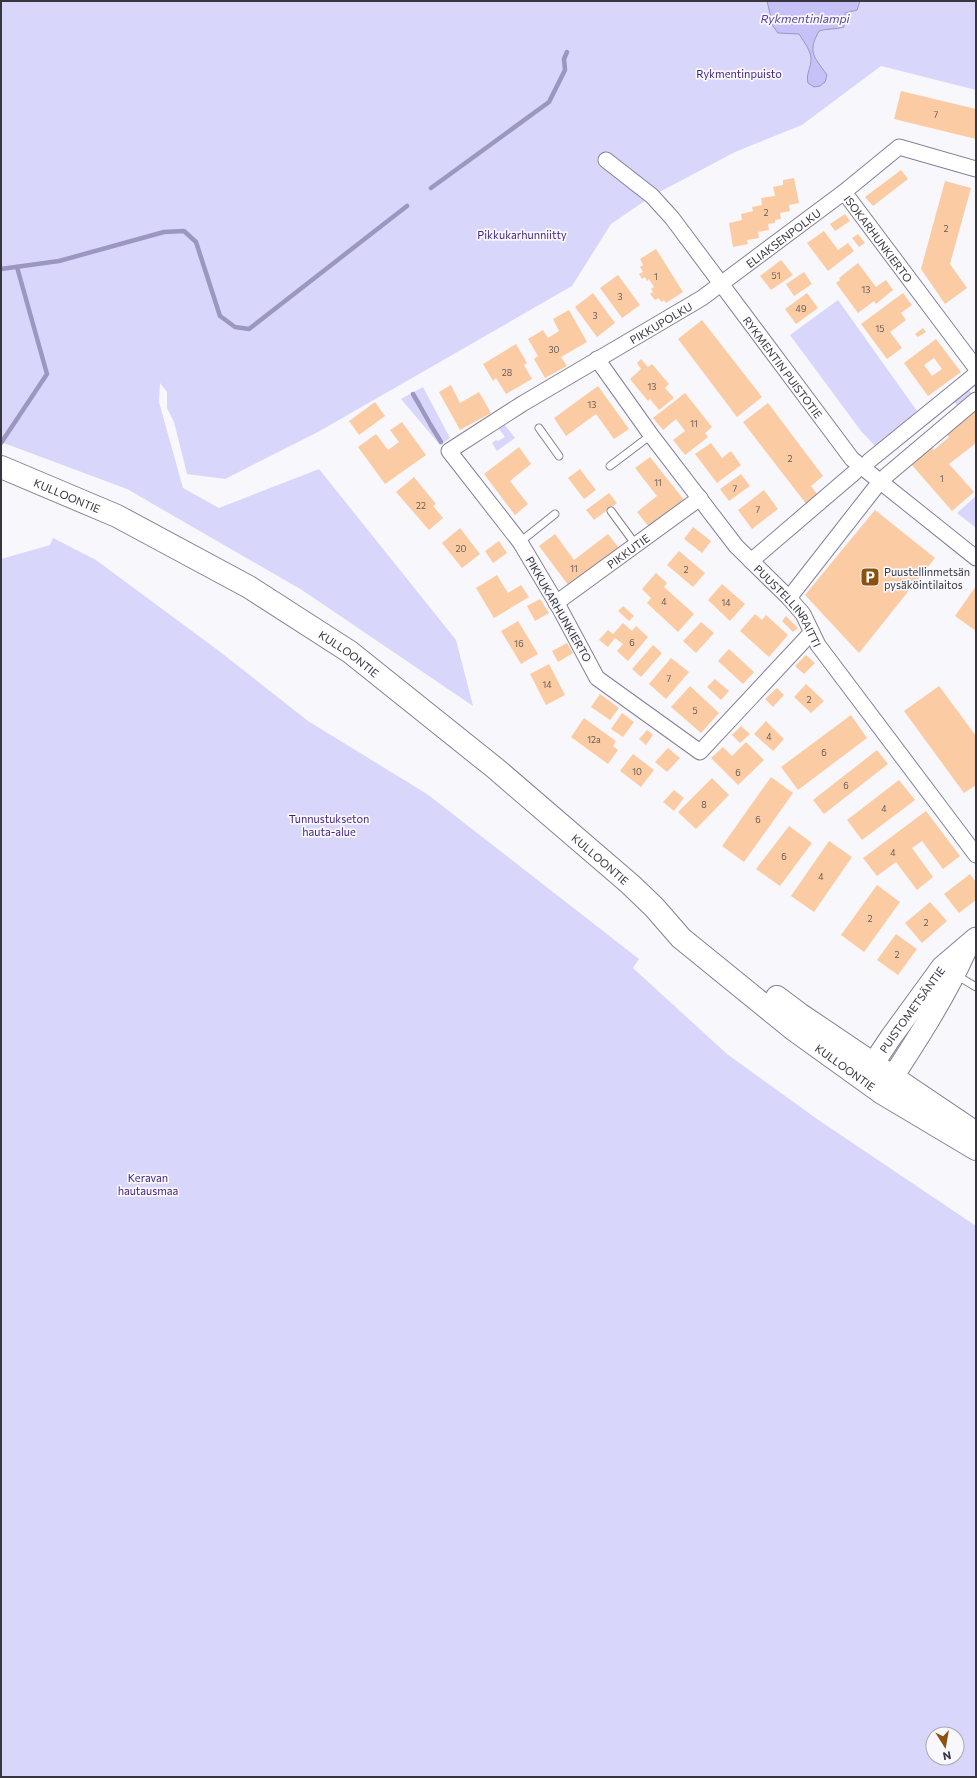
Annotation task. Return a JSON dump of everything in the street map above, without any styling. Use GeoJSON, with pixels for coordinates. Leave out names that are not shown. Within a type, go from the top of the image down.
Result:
{"type":"FeatureCollection","features":[{"type":"Feature","properties":{"kind":"main road","name":"KULLOONTIE"},"geometry":{"type":"LineString","coordinates":[[1,467],[117,516],[249,587],[350,652],[495,768],[654,907],[689,928],[801,1016],[868,1072],[976,1149]]}},
{"type":"Feature","properties":{"kind":"main road","name":"KULLOONTIE"},"geometry":{"type":"LineString","coordinates":[[888,1085],[976,1133]]}},
{"type":"Feature","properties":{"kind":"street","name":"ISOKARHUNKIERTO"},"geometry":{"type":"LineString","coordinates":[[976,169],[899,148],[844,192],[976,370]]}},
{"type":"Feature","properties":{"kind":"street","name":"RYKMENTIN PUISTOTIE"},"geometry":{"type":"LineString","coordinates":[[606,160],[652,196],[672,218],[852,458],[976,558]]}},
{"type":"Feature","properties":{"kind":"street","name":"ELIAKSENPOLKU"},"geometry":{"type":"LineString","coordinates":[[722,283],[844,192]]}},
{"type":"Feature","properties":{"kind":"street","name":"PIKKUPOLKU"},"geometry":{"type":"LineString","coordinates":[[598,359],[702,298],[722,283]]}},
{"type":"Feature","properties":{"kind":"street","name":"PUUSTELLINRAITTI"},"geometry":{"type":"LineString","coordinates":[[598,359],[651,435],[736,546],[789,598],[802,614],[818,645],[976,855]]}},
{"type":"Feature","properties":{"kind":"street","name":"PIKKUKARHUNKIERTO"},"geometry":{"type":"LineString","coordinates":[[598,359],[522,404],[449,451],[520,542],[556,603],[597,678],[700,752],[811,633]]}},
{"type":"Feature","properties":{"kind":"street"},"geometry":{"type":"LineString","coordinates":[[869,461],[976,370]]}},
{"type":"Feature","properties":{"kind":"street"},"geometry":{"type":"LineString","coordinates":[[886,476],[976,400]]}},
{"type":"Feature","properties":{"kind":"street"},"geometry":{"type":"LineString","coordinates":[[751,561],[856,472]]}},
{"type":"Feature","properties":{"kind":"street"},"geometry":{"type":"LineString","coordinates":[[789,598],[875,488]]}},
{"type":"Feature","properties":{"kind":"street","name":"PIKKUTIE"},"geometry":{"type":"LineString","coordinates":[[556,603],[700,498]]}},
{"type":"Feature","properties":{"kind":"street","name":"PUISTOMETSÄNTIE"},"geometry":{"type":"LineString","coordinates":[[868,1072],[891,1037],[949,971],[972,942]]}},
{"type":"Feature","properties":{"kind":"street","name":"PUISTOMETSÄNTIE"},"geometry":{"type":"LineString","coordinates":[[888,1085],[911,1050],[949,971]]}},
{"type":"Feature","properties":{"kind":"lane"},"geometry":{"type":"LineString","coordinates":[[539,428],[559,456]]}},
{"type":"Feature","properties":{"kind":"lane"},"geometry":{"type":"LineString","coordinates":[[610,466],[651,435]]}},
{"type":"Feature","properties":{"kind":"lane"},"geometry":{"type":"LineString","coordinates":[[611,511],[636,546]]}},
{"type":"Feature","properties":{"kind":"lane"},"geometry":{"type":"LineString","coordinates":[[520,542],[555,514]]}},
{"type":"Feature","properties":{"kind":"lane"},"geometry":{"type":"LineString","coordinates":[[949,971],[976,987]]}},
{"type":"Feature","properties":{"kind":"green space"},"geometry":{"type":"Polygon","coordinates":[[[1,1],[976,1],[976,90],[881,66],[802,125],[735,152],[652,196],[611,224],[572,286],[318,432],[225,479],[187,474],[174,422],[167,408],[167,392],[160,383],[159,402],[183,488],[219,508],[319,469],[456,640],[473,706],[302,590],[127,489],[1,442],[1,1]]]}},
{"type":"Feature","properties":{"kind":"green space"},"geometry":{"type":"Polygon","coordinates":[[[838,300],[917,411],[875,446],[861,431],[790,335],[838,300]]]}},
{"type":"Feature","properties":{"kind":"green space"},"geometry":{"type":"Polygon","coordinates":[[[423,387],[450,438],[440,445],[401,399],[423,387]]]}},
{"type":"Feature","properties":{"kind":"green space"},"geometry":{"type":"Polygon","coordinates":[[[968,389],[976,399],[961,410],[953,400],[968,389]]]}},
{"type":"Feature","properties":{"kind":"green space"},"geometry":{"type":"Polygon","coordinates":[[[502,421],[515,438],[497,451],[492,443],[505,437],[499,429],[497,430],[494,426],[502,421]]]}},
{"type":"Feature","properties":{"kind":"green space"},"geometry":{"type":"Polygon","coordinates":[[[976,496],[976,528],[957,513],[976,496]]]}},
{"type":"Feature","properties":{"kind":"green space"},"geometry":{"type":"Polygon","coordinates":[[[53,538],[96,560],[219,651],[308,721],[427,794],[639,959],[633,968],[727,1054],[817,1119],[976,1226],[976,1777],[1,1777],[1,559],[50,545],[53,538]]]}},
{"type":"Feature","properties":{"kind":"water","name":"Rykmentinlampi"},"geometry":{"type":"Polygon","coordinates":[[[767,1],[860,1],[857,10],[845,13],[844,27],[819,31],[815,38],[813,44],[814,54],[827,75],[825,82],[820,86],[814,87],[808,83],[807,77],[811,64],[811,58],[809,51],[799,34],[778,33],[773,26],[767,1]]]}},
{"type":"Feature","properties":{"kind":"building"},"geometry":{"type":"Polygon","coordinates":[[[901,91],[976,109],[976,139],[894,119],[901,91]]]}},
{"type":"Feature","properties":{"kind":"building"},"geometry":{"type":"Polygon","coordinates":[[[901,170],[908,179],[873,206],[865,197],[901,170]]]}},
{"type":"Feature","properties":{"kind":"building"},"geometry":{"type":"Polygon","coordinates":[[[794,178],[799,203],[789,205],[790,211],[780,213],[781,219],[775,220],[775,223],[768,224],[769,230],[758,232],[759,238],[747,240],[748,244],[733,247],[729,223],[742,220],[741,214],[753,211],[752,207],[762,205],[761,198],[775,196],[773,187],[783,185],[783,180],[794,178]]]}},
{"type":"Feature","properties":{"kind":"building"},"geometry":{"type":"Polygon","coordinates":[[[945,181],[971,188],[950,264],[967,288],[945,304],[921,269],[945,181]]]}},
{"type":"Feature","properties":{"kind":"building"},"geometry":{"type":"Polygon","coordinates":[[[845,214],[850,221],[835,231],[830,224],[845,214]]]}},
{"type":"Feature","properties":{"kind":"building"},"geometry":{"type":"Polygon","coordinates":[[[824,231],[838,250],[848,243],[854,251],[828,271],[807,243],[824,231]]]}},
{"type":"Feature","properties":{"kind":"building"},"geometry":{"type":"Polygon","coordinates":[[[858,234],[865,243],[859,247],[852,238],[858,234]]]}},
{"type":"Feature","properties":{"kind":"building"},"geometry":{"type":"Polygon","coordinates":[[[656,249],[683,292],[666,303],[664,300],[661,302],[659,298],[655,300],[650,294],[653,292],[651,289],[654,287],[649,279],[647,281],[645,277],[642,279],[639,274],[643,272],[640,267],[643,265],[640,259],[656,249]]]}},
{"type":"Feature","properties":{"kind":"building"},"geometry":{"type":"Polygon","coordinates":[[[781,260],[793,275],[771,290],[760,276],[781,260]]]}},
{"type":"Feature","properties":{"kind":"building"},"geometry":{"type":"Polygon","coordinates":[[[858,263],[876,287],[886,280],[893,290],[876,304],[874,301],[858,313],[836,283],[840,280],[839,278],[858,263]]]}},
{"type":"Feature","properties":{"kind":"building"},"geometry":{"type":"Polygon","coordinates":[[[804,272],[812,284],[794,296],[786,284],[804,272]]]}},
{"type":"Feature","properties":{"kind":"building"},"geometry":{"type":"Polygon","coordinates":[[[618,275],[640,305],[622,318],[600,288],[618,275]]]}},
{"type":"Feature","properties":{"kind":"building"},"geometry":{"type":"Polygon","coordinates":[[[593,293],[615,323],[597,337],[575,307],[593,293]]]}},
{"type":"Feature","properties":{"kind":"building"},"geometry":{"type":"Polygon","coordinates":[[[807,293],[818,308],[796,324],[785,309],[807,293]]]}},
{"type":"Feature","properties":{"kind":"building"},"geometry":{"type":"Polygon","coordinates":[[[903,293],[912,305],[901,313],[906,320],[890,332],[902,348],[887,359],[861,324],[903,293]]]}},
{"type":"Feature","properties":{"kind":"building"},"geometry":{"type":"Polygon","coordinates":[[[569,310],[587,342],[561,357],[567,366],[545,378],[534,359],[538,356],[528,339],[543,330],[548,338],[559,331],[553,319],[569,310]]]}},
{"type":"Feature","properties":{"kind":"building"},"geometry":{"type":"Polygon","coordinates":[[[702,320],[762,397],[737,417],[678,339],[702,320]]]}},
{"type":"Feature","properties":{"kind":"building"},"geometry":{"type":"Polygon","coordinates":[[[923,328],[926,332],[918,337],[915,334],[923,328]]]}},
{"type":"Feature","properties":{"kind":"building"},"geometry":{"type":"Polygon","coordinates":[[[936,339],[961,372],[928,396],[904,363],[936,339]],[[934,358],[924,365],[932,376],[942,369],[934,358]]]}},
{"type":"Feature","properties":{"kind":"building"},"geometry":{"type":"Polygon","coordinates":[[[516,344],[527,363],[524,365],[532,379],[506,394],[496,378],[493,381],[483,364],[516,344]]]}},
{"type":"Feature","properties":{"kind":"building"},"geometry":{"type":"Polygon","coordinates":[[[641,359],[648,367],[652,364],[669,384],[665,388],[674,398],[659,410],[650,399],[648,401],[630,379],[641,369],[637,363],[641,359]]]}},
{"type":"Feature","properties":{"kind":"building"},"geometry":{"type":"Polygon","coordinates":[[[451,385],[460,403],[479,392],[491,413],[460,430],[439,392],[451,385]]]}},
{"type":"Feature","properties":{"kind":"building"},"geometry":{"type":"Polygon","coordinates":[[[598,386],[629,429],[614,439],[596,414],[566,436],[554,418],[598,386]]]}},
{"type":"Feature","properties":{"kind":"building"},"geometry":{"type":"Polygon","coordinates":[[[685,393],[712,427],[705,433],[708,437],[685,455],[673,440],[685,431],[676,419],[663,430],[653,418],[685,393]]]}},
{"type":"Feature","properties":{"kind":"building"},"geometry":{"type":"Polygon","coordinates":[[[375,402],[385,416],[359,435],[349,421],[375,402]]]}},
{"type":"Feature","properties":{"kind":"building"},"geometry":{"type":"Polygon","coordinates":[[[768,403],[823,476],[811,486],[818,495],[807,505],[743,422],[768,403]]]}},
{"type":"Feature","properties":{"kind":"building"},"geometry":{"type":"Polygon","coordinates":[[[976,408],[976,443],[949,464],[974,492],[952,511],[911,464],[931,447],[934,450],[949,437],[947,434],[976,408]]]}},
{"type":"Feature","properties":{"kind":"building"},"geometry":{"type":"Polygon","coordinates":[[[402,422],[426,455],[385,484],[358,447],[376,434],[388,450],[399,442],[390,430],[402,422]]]}},
{"type":"Feature","properties":{"kind":"building"},"geometry":{"type":"Polygon","coordinates":[[[711,443],[722,458],[731,451],[741,465],[717,483],[695,454],[711,443]]]}},
{"type":"Feature","properties":{"kind":"building"},"geometry":{"type":"Polygon","coordinates":[[[519,447],[531,464],[510,481],[528,504],[515,515],[484,474],[519,447]]]}},
{"type":"Feature","properties":{"kind":"building"},"geometry":{"type":"Polygon","coordinates":[[[650,457],[684,500],[649,527],[637,512],[657,496],[635,468],[650,457]]]}},
{"type":"Feature","properties":{"kind":"building"},"geometry":{"type":"Polygon","coordinates":[[[580,469],[596,490],[584,499],[568,478],[580,469]]]}},
{"type":"Feature","properties":{"kind":"building"},"geometry":{"type":"Polygon","coordinates":[[[741,474],[750,486],[729,501],[720,489],[741,474]]]}},
{"type":"Feature","properties":{"kind":"building"},"geometry":{"type":"Polygon","coordinates":[[[414,477],[436,504],[433,506],[443,518],[429,530],[396,492],[414,477]]]}},
{"type":"Feature","properties":{"kind":"building"},"geometry":{"type":"Polygon","coordinates":[[[764,490],[778,509],[752,529],[738,510],[764,490]]]}},
{"type":"Feature","properties":{"kind":"building"},"geometry":{"type":"Polygon","coordinates":[[[609,493],[617,503],[594,520],[586,510],[609,493]]]}},
{"type":"Feature","properties":{"kind":"building","name":"Puustellinmetsän pysäköintilaitos"},"geometry":{"type":"Polygon","coordinates":[[[875,510],[935,558],[859,653],[805,595],[875,510]]]}},
{"type":"Feature","properties":{"kind":"building"},"geometry":{"type":"Polygon","coordinates":[[[693,527],[711,541],[702,553],[684,539],[693,527]]]}},
{"type":"Feature","properties":{"kind":"building"},"geometry":{"type":"Polygon","coordinates":[[[460,528],[480,554],[462,568],[442,543],[460,528]]]}},
{"type":"Feature","properties":{"kind":"building"},"geometry":{"type":"Polygon","coordinates":[[[555,534],[574,560],[608,534],[619,548],[569,586],[539,546],[555,534]]]}},
{"type":"Feature","properties":{"kind":"building"},"geometry":{"type":"Polygon","coordinates":[[[499,541],[507,553],[493,563],[485,551],[499,541]]]}},
{"type":"Feature","properties":{"kind":"building"},"geometry":{"type":"Polygon","coordinates":[[[679,551],[705,573],[693,587],[667,565],[679,551]]]}},
{"type":"Feature","properties":{"kind":"building"},"geometry":{"type":"Polygon","coordinates":[[[656,573],[667,583],[664,587],[694,614],[678,632],[647,603],[651,598],[642,589],[656,573]]]}},
{"type":"Feature","properties":{"kind":"building"},"geometry":{"type":"Polygon","coordinates":[[[497,575],[508,593],[521,585],[529,597],[494,618],[476,588],[497,575]]]}},
{"type":"Feature","properties":{"kind":"building"},"geometry":{"type":"Polygon","coordinates":[[[722,584],[745,604],[730,621],[708,600],[722,584]]]}},
{"type":"Feature","properties":{"kind":"building"},"geometry":{"type":"Polygon","coordinates":[[[976,586],[976,631],[955,616],[976,586]]]}},
{"type":"Feature","properties":{"kind":"building"},"geometry":{"type":"Polygon","coordinates":[[[540,599],[549,613],[535,621],[527,606],[540,599]]]}},
{"type":"Feature","properties":{"kind":"building"},"geometry":{"type":"Polygon","coordinates":[[[623,606],[634,616],[629,621],[618,611],[623,606]]]}},
{"type":"Feature","properties":{"kind":"building"},"geometry":{"type":"Polygon","coordinates":[[[755,614],[762,620],[766,615],[788,635],[769,657],[740,631],[755,614]]]}},
{"type":"Feature","properties":{"kind":"building"},"geometry":{"type":"Polygon","coordinates":[[[786,616],[798,628],[793,632],[782,621],[786,616]]]}},
{"type":"Feature","properties":{"kind":"building"},"geometry":{"type":"Polygon","coordinates":[[[518,621],[538,654],[521,664],[501,631],[518,621]]]}},
{"type":"Feature","properties":{"kind":"building"},"geometry":{"type":"Polygon","coordinates":[[[701,622],[714,633],[696,653],[683,641],[701,622]]]}},
{"type":"Feature","properties":{"kind":"building"},"geometry":{"type":"Polygon","coordinates":[[[623,623],[632,631],[636,626],[648,637],[628,661],[617,651],[623,644],[615,638],[608,647],[599,640],[608,630],[613,634],[623,623]]]}},
{"type":"Feature","properties":{"kind":"building"},"geometry":{"type":"Polygon","coordinates":[[[567,643],[573,653],[558,662],[552,651],[567,643]]]}},
{"type":"Feature","properties":{"kind":"building"},"geometry":{"type":"Polygon","coordinates":[[[653,645],[662,653],[641,677],[632,669],[653,645]]]}},
{"type":"Feature","properties":{"kind":"building"},"geometry":{"type":"Polygon","coordinates":[[[729,649],[754,672],[743,684],[718,661],[729,649]]]}},
{"type":"Feature","properties":{"kind":"building"},"geometry":{"type":"Polygon","coordinates":[[[806,655],[815,663],[804,674],[795,666],[806,655]]]}},
{"type":"Feature","properties":{"kind":"building"},"geometry":{"type":"Polygon","coordinates":[[[671,658],[689,672],[666,699],[649,684],[671,658]]]}},
{"type":"Feature","properties":{"kind":"building"},"geometry":{"type":"Polygon","coordinates":[[[549,664],[565,695],[546,705],[530,674],[549,664]]]}},
{"type":"Feature","properties":{"kind":"building"},"geometry":{"type":"Polygon","coordinates":[[[715,679],[729,691],[721,700],[707,687],[715,679]]]}},
{"type":"Feature","properties":{"kind":"building"},"geometry":{"type":"Polygon","coordinates":[[[806,684],[824,701],[811,713],[794,697],[806,684]]]}},
{"type":"Feature","properties":{"kind":"building"},"geometry":{"type":"Polygon","coordinates":[[[690,686],[719,713],[701,733],[671,707],[690,686]]]}},
{"type":"Feature","properties":{"kind":"building"},"geometry":{"type":"Polygon","coordinates":[[[939,686],[976,736],[976,785],[964,793],[904,711],[939,686]]]}},
{"type":"Feature","properties":{"kind":"building"},"geometry":{"type":"Polygon","coordinates":[[[777,688],[784,695],[773,707],[765,699],[777,688]]]}},
{"type":"Feature","properties":{"kind":"building"},"geometry":{"type":"Polygon","coordinates":[[[600,694],[619,708],[610,720],[591,707],[600,694]]]}},
{"type":"Feature","properties":{"kind":"building"},"geometry":{"type":"Polygon","coordinates":[[[622,713],[634,722],[623,737],[611,729],[622,713]]]}},
{"type":"Feature","properties":{"kind":"building"},"geometry":{"type":"Polygon","coordinates":[[[851,715],[867,738],[798,790],[781,767],[851,715]]]}},
{"type":"Feature","properties":{"kind":"building"},"geometry":{"type":"Polygon","coordinates":[[[584,718],[616,741],[613,746],[618,750],[608,764],[571,737],[584,718]]]}},
{"type":"Feature","properties":{"kind":"building"},"geometry":{"type":"Polygon","coordinates":[[[766,721],[784,739],[773,751],[754,734],[766,721]]]}},
{"type":"Feature","properties":{"kind":"building"},"geometry":{"type":"Polygon","coordinates":[[[741,726],[750,734],[740,743],[732,735],[741,726]]]}},
{"type":"Feature","properties":{"kind":"building"},"geometry":{"type":"Polygon","coordinates":[[[647,730],[653,735],[646,745],[639,739],[647,730]]]}},
{"type":"Feature","properties":{"kind":"building"},"geometry":{"type":"Polygon","coordinates":[[[746,742],[764,760],[738,785],[711,758],[723,747],[732,756],[746,742]]]}},
{"type":"Feature","properties":{"kind":"building"},"geometry":{"type":"Polygon","coordinates":[[[668,748],[680,758],[667,772],[655,762],[668,748]]]}},
{"type":"Feature","properties":{"kind":"building"},"geometry":{"type":"Polygon","coordinates":[[[877,750],[888,764],[824,814],[813,800],[877,750]]]}},
{"type":"Feature","properties":{"kind":"building"},"geometry":{"type":"Polygon","coordinates":[[[633,754],[654,770],[641,787],[620,771],[633,754]]]}},
{"type":"Feature","properties":{"kind":"building"},"geometry":{"type":"Polygon","coordinates":[[[771,777],[793,793],[744,862],[722,846],[771,777]]]}},
{"type":"Feature","properties":{"kind":"building"},"geometry":{"type":"Polygon","coordinates":[[[712,778],[729,795],[696,829],[678,812],[712,778]]]}},
{"type":"Feature","properties":{"kind":"building"},"geometry":{"type":"Polygon","coordinates":[[[899,780],[915,800],[862,840],[847,820],[899,780]]]}},
{"type":"Feature","properties":{"kind":"building"},"geometry":{"type":"Polygon","coordinates":[[[674,790],[684,798],[674,811],[663,802],[674,790]]]}},
{"type":"Feature","properties":{"kind":"building"},"geometry":{"type":"Polygon","coordinates":[[[926,811],[960,856],[943,869],[922,841],[912,848],[933,877],[917,890],[896,862],[877,876],[863,858],[926,811]]]}},
{"type":"Feature","properties":{"kind":"building"},"geometry":{"type":"Polygon","coordinates":[[[789,826],[812,843],[780,886],[756,869],[789,826]]]}},
{"type":"Feature","properties":{"kind":"building"},"geometry":{"type":"Polygon","coordinates":[[[829,841],[852,857],[814,912],[791,896],[829,841]]]}},
{"type":"Feature","properties":{"kind":"building"},"geometry":{"type":"Polygon","coordinates":[[[970,874],[976,882],[976,900],[959,913],[944,894],[970,874]]]}},
{"type":"Feature","properties":{"kind":"building"},"geometry":{"type":"Polygon","coordinates":[[[877,885],[900,902],[864,952],[841,935],[877,885]]]}},
{"type":"Feature","properties":{"kind":"building"},"geometry":{"type":"Polygon","coordinates":[[[930,902],[947,921],[922,943],[905,923],[930,902]]]}},
{"type":"Feature","properties":{"kind":"building"},"geometry":{"type":"Polygon","coordinates":[[[896,934],[917,949],[898,975],[877,960],[896,934]]]}},
{"type":"Feature","properties":{"kind":"waterway"},"geometry":{"type":"LineString","coordinates":[[431,188],[549,102],[565,70],[564,59],[567,52]]}},
{"type":"Feature","properties":{"kind":"waterway"},"geometry":{"type":"LineString","coordinates":[[1,269],[59,261],[164,232],[184,231],[196,242],[220,316],[235,327],[249,329],[407,206]]}},
{"type":"Feature","properties":{"kind":"waterway"},"geometry":{"type":"LineString","coordinates":[[1,443],[47,374],[17,267]]}},
{"type":"Feature","properties":{"kind":"waterway"},"geometry":{"type":"LineString","coordinates":[[413,394],[420,406]]}},
{"type":"Feature","properties":{"kind":"waterway"},"geometry":{"type":"LineString","coordinates":[[421,408],[429,422]]}},
{"type":"Feature","properties":{"kind":"waterway"},"geometry":{"type":"LineString","coordinates":[[430,424],[441,442]]}},
{"type":"Feature","properties":{"kind":"place","name":"Puustellinmetsän pysäköintilaitos"},"geometry":{"type":"Point","coordinates":[870,577]}},
{"type":"Feature","properties":{"kind":"park label","name":"Rykmentinpuisto"},"geometry":{"type":"Point","coordinates":[739,73]}},
{"type":"Feature","properties":{"kind":"park label","name":"Pikkukarhunniitty"},"geometry":{"type":"Point","coordinates":[522,234]}},
{"type":"Feature","properties":{"kind":"park label","name":"Tunnustukseton hauta-alue"},"geometry":{"type":"Point","coordinates":[329,824]}},
{"type":"Feature","properties":{"kind":"park label","name":"Keravan hautausmaa"},"geometry":{"type":"Point","coordinates":[148,1183]}}]}
